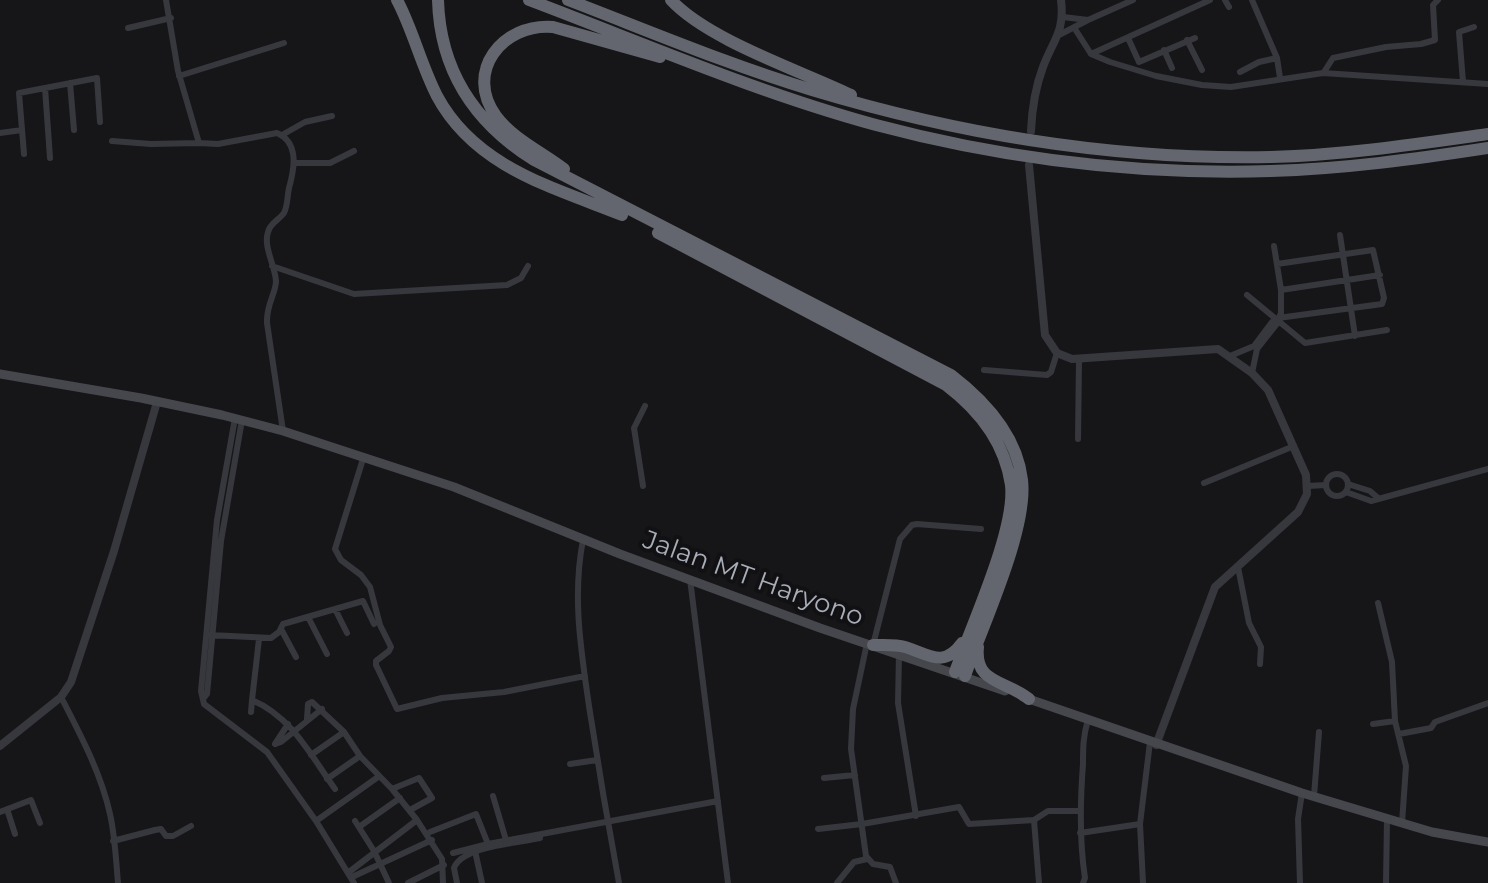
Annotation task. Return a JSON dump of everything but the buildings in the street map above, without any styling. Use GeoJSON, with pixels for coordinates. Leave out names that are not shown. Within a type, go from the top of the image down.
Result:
{"type":"FeatureCollection","features":[{"type":"Feature","properties":{"kind":"highway"},"geometry":{"type":"LineString","coordinates":[[397,0],[438,98],[449,116],[478,147],[526,177],[622,215]]}},
{"type":"Feature","properties":{"kind":"highway"},"geometry":{"type":"LineString","coordinates":[[431,0],[435,41],[442,65],[456,95],[489,137],[531,167],[946,385],[983,419],[998,444],[1017,498]]}},
{"type":"Feature","properties":{"kind":"highway"},"geometry":{"type":"LineString","coordinates":[[438,0],[442,40],[463,92],[478,114],[511,146],[951,375],[992,413],[1018,460],[1017,498],[1013,522],[1001,547],[960,674]]}},
{"type":"Feature","properties":{"kind":"highway"},"geometry":{"type":"LineString","coordinates":[[529,0],[751,84]]}},
{"type":"Feature","properties":{"kind":"highway"},"geometry":{"type":"LineString","coordinates":[[568,0],[753,70],[879,109],[1050,144],[1122,152],[1273,157],[1407,146],[1488,134]]}},
{"type":"Feature","properties":{"kind":"highway"},"geometry":{"type":"LineString","coordinates":[[671,0],[683,12],[714,32],[879,109]]}},
{"type":"Feature","properties":{"kind":"highway"},"geometry":{"type":"LineString","coordinates":[[597,193],[518,138],[502,125],[493,112],[487,97],[487,67],[493,54],[510,35],[538,26],[553,27],[751,84],[875,124],[955,143],[1121,168],[1272,171],[1409,160],[1488,148]]}},
{"type":"Feature","properties":{"kind":"highway"},"geometry":{"type":"LineString","coordinates":[[870,644],[901,645],[944,658],[952,655],[973,635]]}},
{"type":"Feature","properties":{"kind":"highway"},"geometry":{"type":"LineString","coordinates":[[973,635],[976,660],[984,674],[1016,689],[1029,699]]}},
{"type":"Feature","properties":{"kind":"main road","name":"Jalan MT Haryono"},"geometry":{"type":"LineString","coordinates":[[0,374],[157,402],[283,431],[454,487],[583,540],[1153,743],[1387,819],[1456,838],[1488,842]]}},
{"type":"Feature","properties":{"kind":"street"},"geometry":{"type":"LineString","coordinates":[[166,0],[179,76],[199,143]]}},
{"type":"Feature","properties":{"kind":"street"},"geometry":{"type":"LineString","coordinates":[[1031,131],[1035,91],[1059,35],[1063,17],[1061,0]]}},
{"type":"Feature","properties":{"kind":"street"},"geometry":{"type":"LineString","coordinates":[[1059,35],[1133,0]]}},
{"type":"Feature","properties":{"kind":"street"},"geometry":{"type":"LineString","coordinates":[[1091,54],[1210,0]]}},
{"type":"Feature","properties":{"kind":"street"},"geometry":{"type":"LineString","coordinates":[[1252,0],[1277,58],[1280,78]]}},
{"type":"Feature","properties":{"kind":"street"},"geometry":{"type":"LineString","coordinates":[[1323,73],[1333,58],[1435,40],[1433,5],[1438,0]]}},
{"type":"Feature","properties":{"kind":"street"},"geometry":{"type":"LineString","coordinates":[[1063,17],[1088,20]]}},
{"type":"Feature","properties":{"kind":"street"},"geometry":{"type":"LineString","coordinates":[[128,28],[171,18]]}},
{"type":"Feature","properties":{"kind":"street"},"geometry":{"type":"LineString","coordinates":[[1463,82],[1459,32],[1474,27]]}},
{"type":"Feature","properties":{"kind":"street"},"geometry":{"type":"LineString","coordinates":[[1075,29],[1091,54],[1156,76],[1202,85],[1231,87],[1323,73],[1488,84]]}},
{"type":"Feature","properties":{"kind":"street"},"geometry":{"type":"LineString","coordinates":[[1128,38],[1139,62],[1195,38]]}},
{"type":"Feature","properties":{"kind":"street"},"geometry":{"type":"LineString","coordinates":[[1187,40],[1202,70]]}},
{"type":"Feature","properties":{"kind":"street"},"geometry":{"type":"LineString","coordinates":[[179,76],[284,43]]}},
{"type":"Feature","properties":{"kind":"street"},"geometry":{"type":"LineString","coordinates":[[1164,50],[1172,68]]}},
{"type":"Feature","properties":{"kind":"street"},"geometry":{"type":"LineString","coordinates":[[1240,72],[1259,62],[1277,58]]}},
{"type":"Feature","properties":{"kind":"street"},"geometry":{"type":"LineString","coordinates":[[24,154],[19,93],[97,78],[100,122]]}},
{"type":"Feature","properties":{"kind":"street"},"geometry":{"type":"LineString","coordinates":[[70,83],[74,130]]}},
{"type":"Feature","properties":{"kind":"street"},"geometry":{"type":"LineString","coordinates":[[45,88],[50,158]]}},
{"type":"Feature","properties":{"kind":"street"},"geometry":{"type":"LineString","coordinates":[[282,135],[305,122],[332,116]]}},
{"type":"Feature","properties":{"kind":"street"},"geometry":{"type":"LineString","coordinates":[[0,133],[22,130]]}},
{"type":"Feature","properties":{"kind":"street"},"geometry":{"type":"LineString","coordinates":[[112,141],[218,144],[274,133],[282,135],[291,148],[294,163],[284,212],[268,232],[276,285],[267,308],[267,323],[283,431]]}},
{"type":"Feature","properties":{"kind":"street"},"geometry":{"type":"LineString","coordinates":[[294,163],[330,163],[354,151]]}},
{"type":"Feature","properties":{"kind":"street"},"geometry":{"type":"LineString","coordinates":[[1029,165],[1045,335],[1057,353],[1065,358],[1079,359],[1214,348],[1230,356],[1268,390],[1294,446],[1308,486],[1298,512],[1215,587],[1153,743],[1140,824],[1143,883]]}},
{"type":"Feature","properties":{"kind":"street"},"geometry":{"type":"LineString","coordinates":[[1340,235],[1355,336]]}},
{"type":"Feature","properties":{"kind":"street"},"geometry":{"type":"LineString","coordinates":[[1252,373],[1257,349],[1281,313],[1274,246]]}},
{"type":"Feature","properties":{"kind":"street"},"geometry":{"type":"LineString","coordinates":[[1230,356],[1254,346],[1272,322],[1277,320],[1383,302],[1373,250],[1277,264]]}},
{"type":"Feature","properties":{"kind":"street"},"geometry":{"type":"LineString","coordinates":[[272,266],[360,294],[500,286],[518,281],[528,266]]}},
{"type":"Feature","properties":{"kind":"street"},"geometry":{"type":"LineString","coordinates":[[1281,290],[1380,275]]}},
{"type":"Feature","properties":{"kind":"street"},"geometry":{"type":"LineString","coordinates":[[1247,295],[1305,343],[1387,330]]}},
{"type":"Feature","properties":{"kind":"street"},"geometry":{"type":"LineString","coordinates":[[984,370],[1047,375],[1051,372],[1057,353]]}},
{"type":"Feature","properties":{"kind":"street"},"geometry":{"type":"LineString","coordinates":[[1078,439],[1079,359]]}},
{"type":"Feature","properties":{"kind":"street"},"geometry":{"type":"LineString","coordinates":[[0,746],[61,697],[71,682],[157,402]]}},
{"type":"Feature","properties":{"kind":"street"},"geometry":{"type":"LineString","coordinates":[[643,486],[634,428],[645,406]]}},
{"type":"Feature","properties":{"kind":"street"},"geometry":{"type":"LineString","coordinates":[[238,419],[216,565],[207,694],[203,699],[210,710],[267,752],[352,877]]}},
{"type":"Feature","properties":{"kind":"street"},"geometry":{"type":"LineString","coordinates":[[1204,483],[1294,446]]}},
{"type":"Feature","properties":{"kind":"street"},"geometry":{"type":"LineString","coordinates":[[363,459],[335,549],[341,560],[361,575],[370,587],[380,625],[391,647],[376,661],[376,665],[397,709],[442,698],[517,690],[585,676]]}},
{"type":"Feature","properties":{"kind":"street"},"geometry":{"type":"LineString","coordinates":[[1347,488],[1370,491],[1378,498],[1488,469]]}},
{"type":"Feature","properties":{"kind":"street"},"geometry":{"type":"LineString","coordinates":[[1336,474],[1344,477],[1347,488],[1340,496],[1333,496],[1325,485],[1329,477],[1336,474]]}},
{"type":"Feature","properties":{"kind":"street"},"geometry":{"type":"LineString","coordinates":[[1308,486],[1325,485]]}},
{"type":"Feature","properties":{"kind":"street"},"geometry":{"type":"LineString","coordinates":[[896,883],[890,867],[873,864],[867,859],[851,749],[853,709],[900,539],[917,524],[981,529]]}},
{"type":"Feature","properties":{"kind":"street"},"geometry":{"type":"LineString","coordinates":[[583,540],[577,602],[597,760],[619,883]]}},
{"type":"Feature","properties":{"kind":"street"},"geometry":{"type":"LineString","coordinates":[[1238,567],[1249,623],[1261,647],[1260,664]]}},
{"type":"Feature","properties":{"kind":"street"},"geometry":{"type":"LineString","coordinates":[[690,579],[728,883]]}},
{"type":"Feature","properties":{"kind":"street"},"geometry":{"type":"LineString","coordinates":[[210,635],[271,638],[283,624],[363,601],[374,624]]}},
{"type":"Feature","properties":{"kind":"street"},"geometry":{"type":"LineString","coordinates":[[1378,603],[1394,678],[1395,721],[1406,777],[1402,823]]}},
{"type":"Feature","properties":{"kind":"street"},"geometry":{"type":"LineString","coordinates":[[335,609],[347,633]]}},
{"type":"Feature","properties":{"kind":"street"},"geometry":{"type":"LineString","coordinates":[[308,617],[327,654]]}},
{"type":"Feature","properties":{"kind":"street"},"geometry":{"type":"LineString","coordinates":[[281,629],[296,657]]}},
{"type":"Feature","properties":{"kind":"street"},"geometry":{"type":"LineString","coordinates":[[251,712],[259,639]]}},
{"type":"Feature","properties":{"kind":"street"},"geometry":{"type":"LineString","coordinates":[[899,654],[898,703],[916,816]]}},
{"type":"Feature","properties":{"kind":"street"},"geometry":{"type":"LineString","coordinates":[[61,697],[106,799],[118,883]]}},
{"type":"Feature","properties":{"kind":"street"},"geometry":{"type":"LineString","coordinates":[[252,700],[295,730],[335,789]]}},
{"type":"Feature","properties":{"kind":"street"},"geometry":{"type":"LineString","coordinates":[[307,719],[308,703],[312,702],[344,732],[360,756],[410,810],[432,840],[444,865],[443,883]]}},
{"type":"Feature","properties":{"kind":"street"},"geometry":{"type":"LineString","coordinates":[[1399,734],[1431,728],[1435,722],[1488,703]]}},
{"type":"Feature","properties":{"kind":"street"},"geometry":{"type":"LineString","coordinates":[[267,752],[322,709]]}},
{"type":"Feature","properties":{"kind":"street"},"geometry":{"type":"LineString","coordinates":[[1083,883],[1079,811],[1083,759],[1081,742],[1088,720]]}},
{"type":"Feature","properties":{"kind":"street"},"geometry":{"type":"LineString","coordinates":[[1373,724],[1395,721]]}},
{"type":"Feature","properties":{"kind":"street"},"geometry":{"type":"LineString","coordinates":[[275,744],[288,724]]}},
{"type":"Feature","properties":{"kind":"street"},"geometry":{"type":"LineString","coordinates":[[311,755],[344,732]]}},
{"type":"Feature","properties":{"kind":"street"},"geometry":{"type":"LineString","coordinates":[[1314,796],[1319,732]]}},
{"type":"Feature","properties":{"kind":"street"},"geometry":{"type":"LineString","coordinates":[[327,779],[360,756]]}},
{"type":"Feature","properties":{"kind":"street"},"geometry":{"type":"LineString","coordinates":[[570,764],[597,760]]}},
{"type":"Feature","properties":{"kind":"street"},"geometry":{"type":"LineString","coordinates":[[824,778],[855,775]]}},
{"type":"Feature","properties":{"kind":"street"},"geometry":{"type":"LineString","coordinates":[[316,821],[378,777]]}},
{"type":"Feature","properties":{"kind":"street"},"geometry":{"type":"LineString","coordinates":[[392,789],[419,778],[431,800],[410,810]]}},
{"type":"Feature","properties":{"kind":"street"},"geometry":{"type":"LineString","coordinates":[[1300,883],[1298,819],[1302,793]]}},
{"type":"Feature","properties":{"kind":"street"},"geometry":{"type":"LineString","coordinates":[[493,796],[506,840]]}},
{"type":"Feature","properties":{"kind":"street"},"geometry":{"type":"LineString","coordinates":[[389,883],[381,863],[357,824],[400,798]]}},
{"type":"Feature","properties":{"kind":"street"},"geometry":{"type":"LineString","coordinates":[[15,834],[4,811],[31,800],[40,823]]}},
{"type":"Feature","properties":{"kind":"street"},"geometry":{"type":"LineString","coordinates":[[453,853],[506,840],[718,801]]}},
{"type":"Feature","properties":{"kind":"street"},"geometry":{"type":"LineString","coordinates":[[818,829],[959,807],[969,824],[1034,820],[1048,811],[1079,811]]}},
{"type":"Feature","properties":{"kind":"street"},"geometry":{"type":"LineString","coordinates":[[430,832],[476,814],[488,844]]}},
{"type":"Feature","properties":{"kind":"street"},"geometry":{"type":"LineString","coordinates":[[1386,883],[1387,819]]}},
{"type":"Feature","properties":{"kind":"street"},"geometry":{"type":"LineString","coordinates":[[352,877],[374,851],[417,820]]}},
{"type":"Feature","properties":{"kind":"street"},"geometry":{"type":"LineString","coordinates":[[1034,820],[1039,883]]}},
{"type":"Feature","properties":{"kind":"street"},"geometry":{"type":"LineString","coordinates":[[1080,833],[1140,824]]}},
{"type":"Feature","properties":{"kind":"street"},"geometry":{"type":"LineString","coordinates":[[113,841],[161,829],[166,836],[173,836],[191,826]]}},
{"type":"Feature","properties":{"kind":"street"},"geometry":{"type":"LineString","coordinates":[[457,883],[454,868],[457,860],[475,851],[555,834],[561,830]]}},
{"type":"Feature","properties":{"kind":"street"},"geometry":{"type":"LineString","coordinates":[[352,877],[432,840]]}},
{"type":"Feature","properties":{"kind":"street"},"geometry":{"type":"LineString","coordinates":[[475,851],[482,883]]}},
{"type":"Feature","properties":{"kind":"street"},"geometry":{"type":"LineString","coordinates":[[837,883],[854,862],[867,859]]}},
{"type":"Feature","properties":{"kind":"street"},"geometry":{"type":"LineString","coordinates":[[408,883],[444,865]]}}]}
